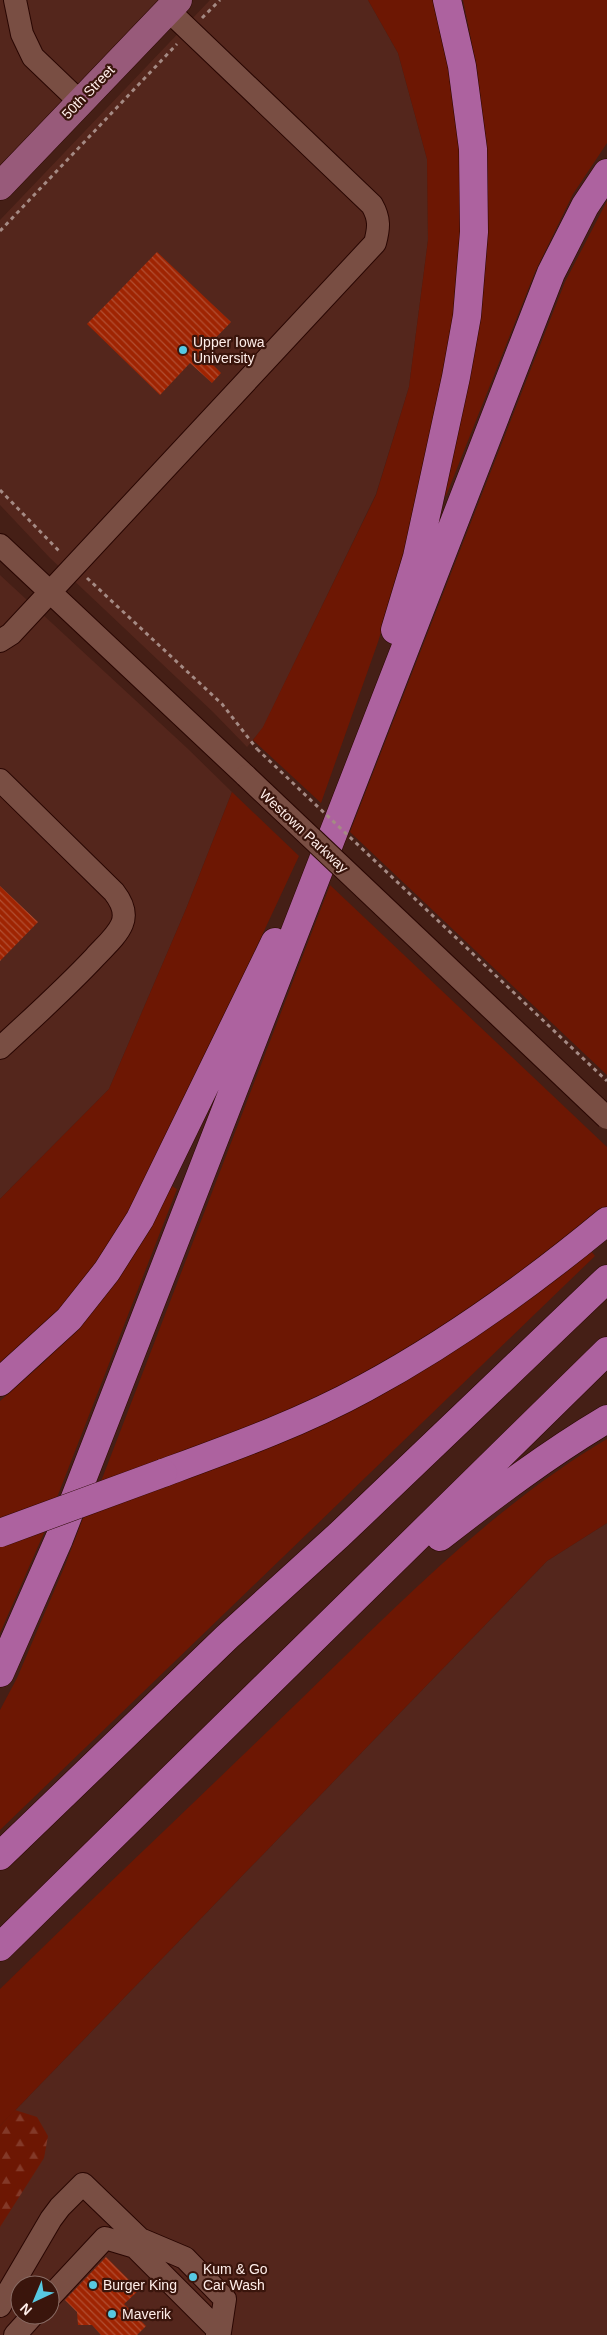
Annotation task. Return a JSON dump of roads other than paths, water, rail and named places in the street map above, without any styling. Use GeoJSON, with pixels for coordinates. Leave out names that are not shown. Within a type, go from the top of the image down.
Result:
{"type":"FeatureCollection","features":[{"type":"Feature","properties":{"kind":"highway"},"geometry":{"type":"LineString","coordinates":[[369,742],[370,704],[417,557],[456,377],[467,316],[474,232],[473,149],[462,66],[447,0]]}},
{"type":"Feature","properties":{"kind":"highway"},"geometry":{"type":"LineString","coordinates":[[0,1673],[59,1540],[551,273],[585,206],[607,173]]}},
{"type":"Feature","properties":{"kind":"highway"},"geometry":{"type":"LineString","coordinates":[[0,1382],[69,1320],[107,1270],[140,1219],[255,980],[343,810]]}},
{"type":"Feature","properties":{"kind":"highway"},"geometry":{"type":"LineString","coordinates":[[0,1533],[294,1422],[364,1389],[476,1322],[522,1289],[607,1221]]}},
{"type":"Feature","properties":{"kind":"highway"},"geometry":{"type":"LineString","coordinates":[[0,1856],[220,1644],[340,1535],[607,1279]]}},
{"type":"Feature","properties":{"kind":"highway"},"geometry":{"type":"LineString","coordinates":[[0,1947],[607,1352]]}},
{"type":"Feature","properties":{"kind":"highway"},"geometry":{"type":"LineString","coordinates":[[313,1641],[488,1499],[572,1440],[607,1419]]}},
{"type":"Feature","properties":{"kind":"main road","name":"50th Street"},"geometry":{"type":"LineString","coordinates":[[0,186],[79,101],[173,5]]}},
{"type":"Feature","properties":{"kind":"street"},"geometry":{"type":"LineString","coordinates":[[15,0],[22,34],[33,57],[79,101]]}},
{"type":"Feature","properties":{"kind":"street"},"geometry":{"type":"LineString","coordinates":[[0,641],[11,634],[374,243],[379,227],[377,215],[372,205],[190,31],[173,5]]}},
{"type":"Feature","properties":{"kind":"street","name":"Westown Parkway"},"geometry":{"type":"LineString","coordinates":[[0,545],[607,1118]]}},
{"type":"Feature","properties":{"kind":"street"},"geometry":{"type":"LineString","coordinates":[[0,780],[114,892],[121,900],[124,912],[122,923],[112,938],[58,996],[0,1048]]}},
{"type":"Feature","properties":{"kind":"street"},"geometry":{"type":"LineString","coordinates":[[0,2306],[51,2219],[83,2184],[140,2239],[185,2258],[212,2284],[225,2299],[219,2333]]}},
{"type":"Feature","properties":{"kind":"street"},"geometry":{"type":"LineString","coordinates":[[60,2286],[105,2238],[116,2240],[135,2247],[219,2333]]}},
{"type":"Feature","properties":{"kind":"street"},"geometry":{"type":"LineString","coordinates":[[15,2335],[24,2325]]}},
{"type":"Feature","properties":{"kind":"place","name":"Upper Iowa University"},"geometry":{"type":"Point","coordinates":[183,350]}},
{"type":"Feature","properties":{"kind":"place","name":"Kum & Go Car Wash"},"geometry":{"type":"Point","coordinates":[193,2277]}},
{"type":"Feature","properties":{"kind":"place","name":"Burger King"},"geometry":{"type":"Point","coordinates":[93,2285]}},
{"type":"Feature","properties":{"kind":"place","name":"Maverik"},"geometry":{"type":"Point","coordinates":[112,2314]}}]}
